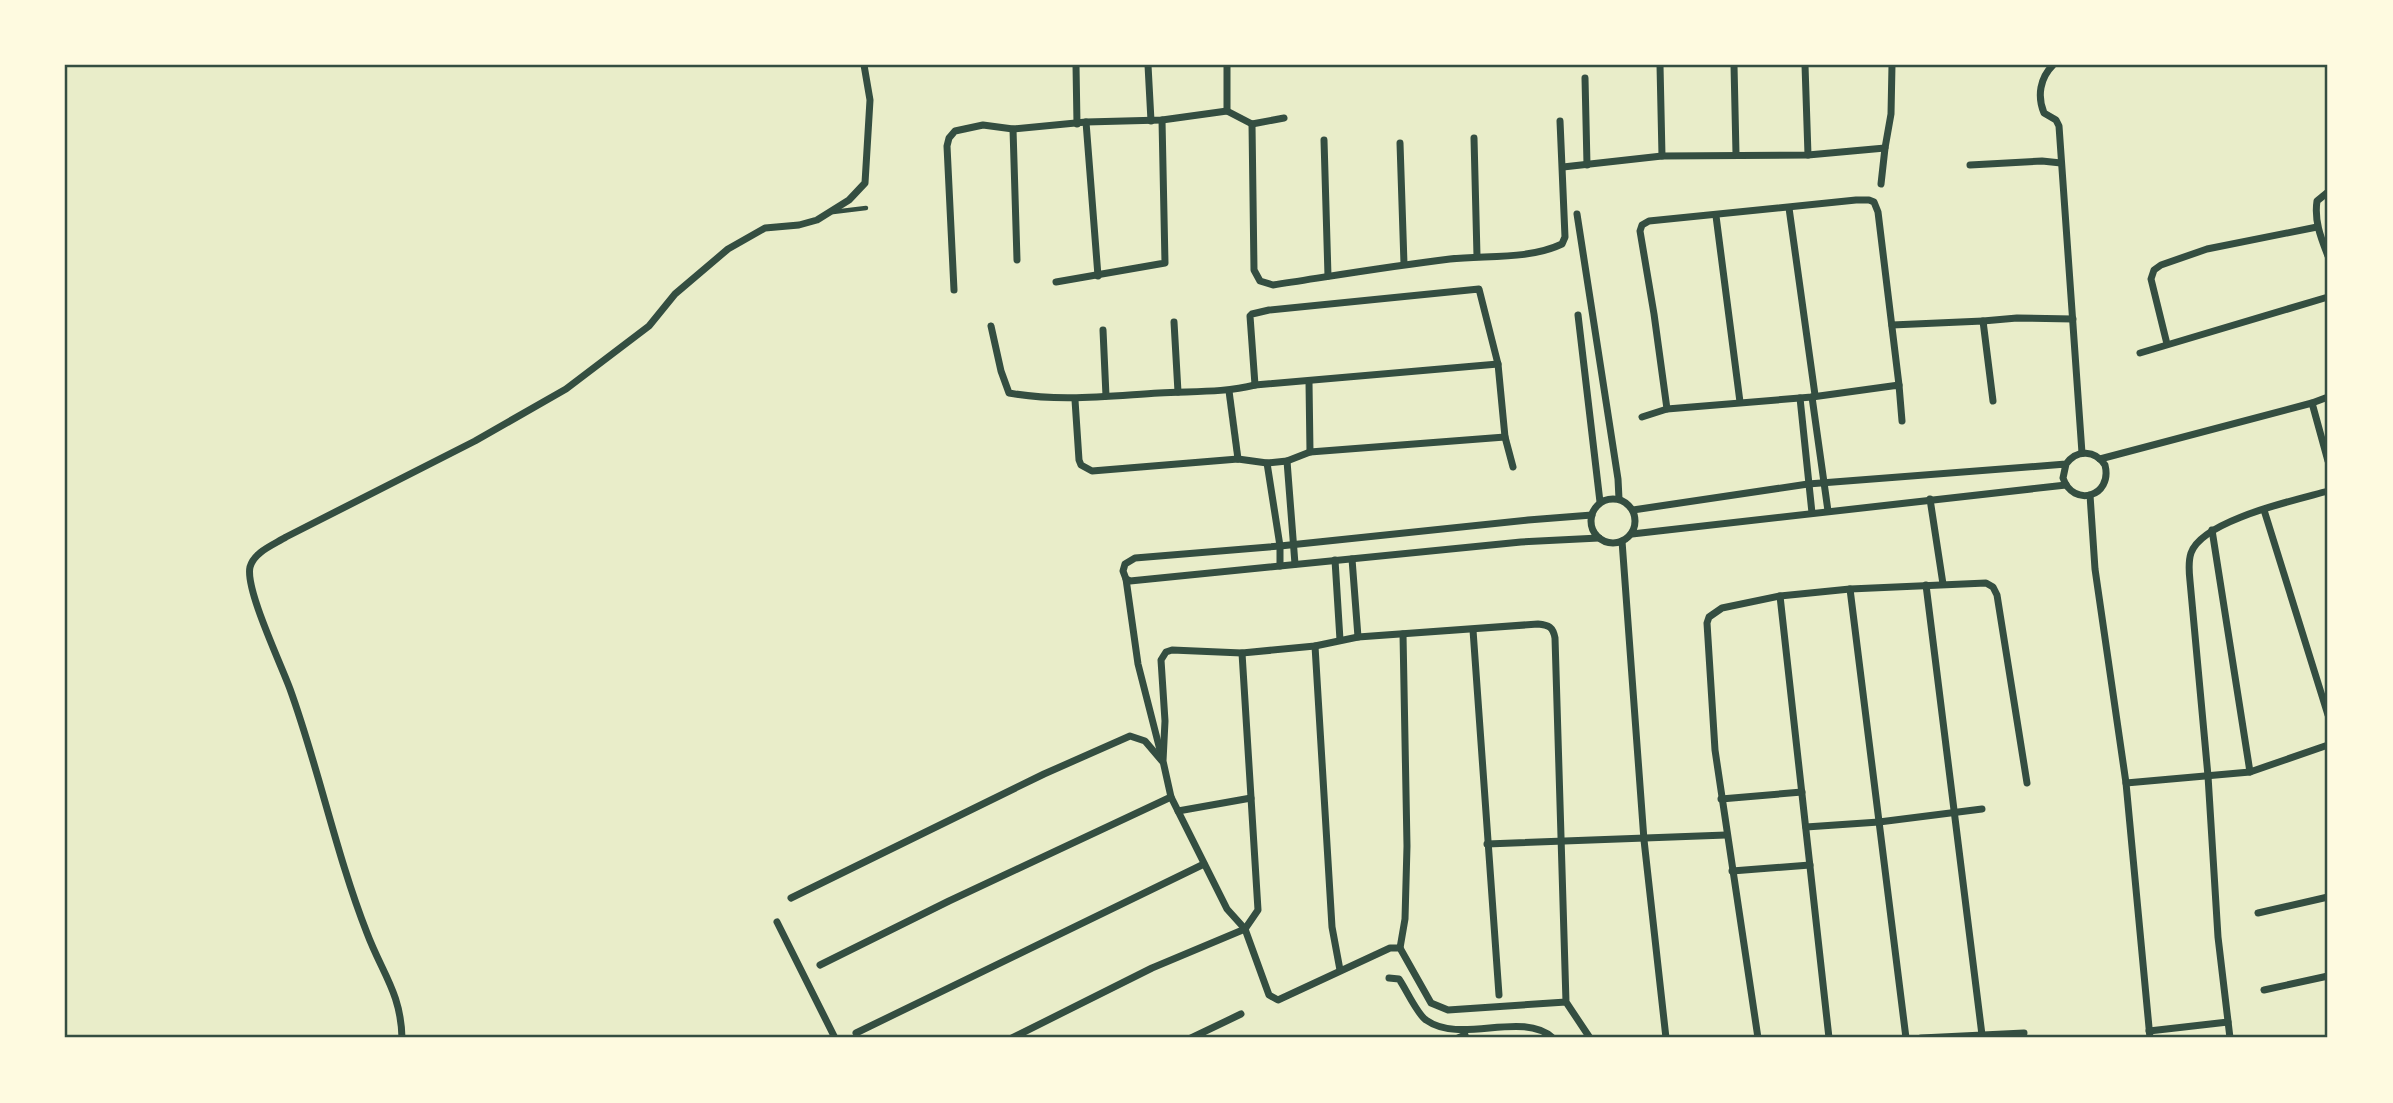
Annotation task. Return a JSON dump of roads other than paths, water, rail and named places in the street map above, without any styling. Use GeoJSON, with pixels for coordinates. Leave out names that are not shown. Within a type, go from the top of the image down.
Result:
{"type":"FeatureCollection","features":[{"type":"Feature","properties":{"kind":"street"},"geometry":{"type":"LineString","coordinates":[[402,1038],[402,1020],[393,987],[367,933],[291,692],[254,593],[250,569],[253,561],[258,554],[286,537],[475,441],[566,389],[642,332],[675,295],[721,254],[741,241],[765,228],[799,225],[832,212],[865,184],[870,100],[864,65]]}},
{"type":"Feature","properties":{"kind":"street"},"geometry":{"type":"LineString","coordinates":[[1076,65],[1077,124]]}},
{"type":"Feature","properties":{"kind":"street"},"geometry":{"type":"LineString","coordinates":[[1148,65],[1151,121]]}},
{"type":"Feature","properties":{"kind":"street"},"geometry":{"type":"LineString","coordinates":[[1227,65],[1227,111]]}},
{"type":"Feature","properties":{"kind":"street"},"geometry":{"type":"LineString","coordinates":[[1660,65],[1662,156]]}},
{"type":"Feature","properties":{"kind":"street"},"geometry":{"type":"LineString","coordinates":[[1734,65],[1736,154]]}},
{"type":"Feature","properties":{"kind":"street"},"geometry":{"type":"LineString","coordinates":[[1805,65],[1808,155]]}},
{"type":"Feature","properties":{"kind":"street"},"geometry":{"type":"LineString","coordinates":[[1881,184],[1891,114],[1892,65]]}},
{"type":"Feature","properties":{"kind":"street"},"geometry":{"type":"LineString","coordinates":[[2053,65],[2042,79],[2041,106],[2044,113],[2056,120],[2059,126],[2082,453]]}},
{"type":"Feature","properties":{"kind":"street"},"geometry":{"type":"LineString","coordinates":[[1585,78],[1587,165]]}},
{"type":"Feature","properties":{"kind":"street"},"geometry":{"type":"LineString","coordinates":[[954,290],[949,138],[955,131],[983,125],[1013,129],[1086,122],[1151,121],[1227,111],[1252,124],[1284,118]]}},
{"type":"Feature","properties":{"kind":"street"},"geometry":{"type":"LineString","coordinates":[[1056,282],[1165,263],[1162,120]]}},
{"type":"Feature","properties":{"kind":"street"},"geometry":{"type":"LineString","coordinates":[[1252,124],[1253,265],[1256,278],[1273,285],[1404,264],[1477,256],[1528,254],[1547,251],[1562,244],[1563,167],[1560,121]]}},
{"type":"Feature","properties":{"kind":"street"},"geometry":{"type":"LineString","coordinates":[[1086,122],[1098,276]]}},
{"type":"Feature","properties":{"kind":"street"},"geometry":{"type":"LineString","coordinates":[[1013,129],[1017,260]]}},
{"type":"Feature","properties":{"kind":"street"},"geometry":{"type":"LineString","coordinates":[[1474,138],[1477,256]]}},
{"type":"Feature","properties":{"kind":"street"},"geometry":{"type":"LineString","coordinates":[[1324,141],[1328,276]]}},
{"type":"Feature","properties":{"kind":"street"},"geometry":{"type":"LineString","coordinates":[[1400,143],[1404,264]]}},
{"type":"Feature","properties":{"kind":"street"},"geometry":{"type":"LineString","coordinates":[[1563,167],[1662,156],[1808,155],[1885,148]]}},
{"type":"Feature","properties":{"kind":"street"},"geometry":{"type":"LineString","coordinates":[[1970,165],[2042,161],[2061,163]]}},
{"type":"Feature","properties":{"kind":"street"},"geometry":{"type":"LineString","coordinates":[[2328,192],[2317,201],[2317,227],[2328,256]]}},
{"type":"Feature","properties":{"kind":"street"},"geometry":{"type":"LineString","coordinates":[[1667,409],[1640,231],[1642,225],[1649,221],[1869,200],[1874,202],[1878,212],[1902,421]]}},
{"type":"Feature","properties":{"kind":"street"},"geometry":{"type":"LineString","coordinates":[[1789,208],[1828,511]]}},
{"type":"Feature","properties":{"kind":"street"},"geometry":{"type":"LineString","coordinates":[[1577,214],[1619,499]]}},
{"type":"Feature","properties":{"kind":"street"},"geometry":{"type":"LineString","coordinates":[[1716,216],[1740,402]]}},
{"type":"Feature","properties":{"kind":"street"},"geometry":{"type":"LineString","coordinates":[[2167,344],[2151,279],[2154,270],[2207,249],[2317,227]]}},
{"type":"Feature","properties":{"kind":"street"},"geometry":{"type":"LineString","coordinates":[[1255,385],[1252,314],[1269,310],[1479,289],[1498,364],[1505,437],[1513,467]]}},
{"type":"Feature","properties":{"kind":"street"},"geometry":{"type":"LineString","coordinates":[[2140,353],[2328,297]]}},
{"type":"Feature","properties":{"kind":"street"},"geometry":{"type":"LineString","coordinates":[[1578,315],[1600,502],[1592,515],[1592,528],[1599,538]]}},
{"type":"Feature","properties":{"kind":"street"},"geometry":{"type":"LineString","coordinates":[[1892,325],[2017,318],[2073,319]]}},
{"type":"Feature","properties":{"kind":"street"},"geometry":{"type":"LineString","coordinates":[[1983,321],[1993,401]]}},
{"type":"Feature","properties":{"kind":"street"},"geometry":{"type":"LineString","coordinates":[[1174,322],[1178,392]]}},
{"type":"Feature","properties":{"kind":"street"},"geometry":{"type":"LineString","coordinates":[[991,326],[1009,393],[1075,400],[1106,396],[1229,391],[1255,385],[1498,364]]}},
{"type":"Feature","properties":{"kind":"street"},"geometry":{"type":"LineString","coordinates":[[1103,330],[1106,396]]}},
{"type":"Feature","properties":{"kind":"street"},"geometry":{"type":"LineString","coordinates":[[1309,382],[1310,452]]}},
{"type":"Feature","properties":{"kind":"street"},"geometry":{"type":"LineString","coordinates":[[1642,417],[1667,409],[1800,398],[1899,386]]}},
{"type":"Feature","properties":{"kind":"street"},"geometry":{"type":"LineString","coordinates":[[1229,391],[1238,459]]}},
{"type":"Feature","properties":{"kind":"street"},"geometry":{"type":"LineString","coordinates":[[2101,459],[2106,481],[2097,493],[2080,496],[2066,485],[2063,471],[2066,464],[2082,453],[2089,453],[2101,459],[2328,397]]}},
{"type":"Feature","properties":{"kind":"street"},"geometry":{"type":"LineString","coordinates":[[1800,398],[1812,513]]}},
{"type":"Feature","properties":{"kind":"street"},"geometry":{"type":"LineString","coordinates":[[1075,400],[1079,460],[1088,470],[1238,459],[1267,463],[1287,461],[1310,452],[1505,437]]}},
{"type":"Feature","properties":{"kind":"street"},"geometry":{"type":"LineString","coordinates":[[2312,403],[2328,461]]}},
{"type":"Feature","properties":{"kind":"street"},"geometry":{"type":"LineString","coordinates":[[1287,461],[1295,564]]}},
{"type":"Feature","properties":{"kind":"street"},"geometry":{"type":"LineString","coordinates":[[1267,463],[1280,546],[1280,566]]}},
{"type":"Feature","properties":{"kind":"street"},"geometry":{"type":"LineString","coordinates":[[1633,510],[1808,484],[2066,464]]}},
{"type":"Feature","properties":{"kind":"street"},"geometry":{"type":"LineString","coordinates":[[1126,579],[1130,581],[1521,542],[1599,538],[1610,543],[1622,541],[1632,534],[2066,485]]}},
{"type":"Feature","properties":{"kind":"street"},"geometry":{"type":"LineString","coordinates":[[2230,1038],[2218,937],[2208,776],[2189,563],[2195,546],[2212,530],[2238,518],[2328,491]]}},
{"type":"Feature","properties":{"kind":"street"},"geometry":{"type":"LineString","coordinates":[[2090,495],[2095,569],[2126,783],[2150,1034],[2228,1022]]}},
{"type":"Feature","properties":{"kind":"street"},"geometry":{"type":"LineString","coordinates":[[1600,502],[1619,499],[1627,503],[1633,510],[1636,522],[1632,534]]}},
{"type":"Feature","properties":{"kind":"street"},"geometry":{"type":"LineString","coordinates":[[1930,499],[1943,584]]}},
{"type":"Feature","properties":{"kind":"street"},"geometry":{"type":"LineString","coordinates":[[2264,510],[2328,715]]}},
{"type":"Feature","properties":{"kind":"street"},"geometry":{"type":"LineString","coordinates":[[1400,948],[1390,948],[1278,1000],[1269,995],[1245,929],[1227,909],[1171,797],[1138,664],[1123,567],[1135,558],[1592,515]]}},
{"type":"Feature","properties":{"kind":"street"},"geometry":{"type":"LineString","coordinates":[[2212,530],[2250,772]]}},
{"type":"Feature","properties":{"kind":"street"},"geometry":{"type":"LineString","coordinates":[[1622,541],[1644,840],[1666,1038]]}},
{"type":"Feature","properties":{"kind":"street"},"geometry":{"type":"LineString","coordinates":[[1352,559],[1358,637]]}},
{"type":"Feature","properties":{"kind":"street"},"geometry":{"type":"LineString","coordinates":[[1335,560],[1340,640]]}},
{"type":"Feature","properties":{"kind":"street"},"geometry":{"type":"LineString","coordinates":[[1758,1038],[1715,750],[1708,619],[1722,608],[1780,596],[1850,589],[1986,583],[1993,587],[1997,595],[2027,783]]}},
{"type":"Feature","properties":{"kind":"street"},"geometry":{"type":"LineString","coordinates":[[1926,585],[1982,1035]]}},
{"type":"Feature","properties":{"kind":"street"},"geometry":{"type":"LineString","coordinates":[[1850,589],[1906,1038]]}},
{"type":"Feature","properties":{"kind":"street"},"geometry":{"type":"LineString","coordinates":[[1780,596],[1829,1038]]}},
{"type":"Feature","properties":{"kind":"street"},"geometry":{"type":"LineString","coordinates":[[1163,761],[1165,721],[1161,660],[1172,650],[1242,653],[1315,646],[1358,637],[1548,625],[1553,629],[1555,638],[1566,1002],[1590,1038]]}},
{"type":"Feature","properties":{"kind":"street"},"geometry":{"type":"LineString","coordinates":[[1473,630],[1499,995]]}},
{"type":"Feature","properties":{"kind":"street"},"geometry":{"type":"LineString","coordinates":[[1403,634],[1407,846],[1405,919],[1400,948],[1431,1003],[1448,1010],[1566,1002]]}},
{"type":"Feature","properties":{"kind":"street"},"geometry":{"type":"LineString","coordinates":[[1315,646],[1332,927],[1340,970]]}},
{"type":"Feature","properties":{"kind":"street"},"geometry":{"type":"LineString","coordinates":[[1012,1038],[1153,968],[1245,929],[1258,910],[1242,653]]}},
{"type":"Feature","properties":{"kind":"street"},"geometry":{"type":"LineString","coordinates":[[791,898],[1044,774],[1130,736],[1145,741],[1163,761]]}},
{"type":"Feature","properties":{"kind":"street"},"geometry":{"type":"LineString","coordinates":[[2126,783],[2250,772],[2328,745]]}},
{"type":"Feature","properties":{"kind":"street"},"geometry":{"type":"LineString","coordinates":[[1721,799],[1802,792]]}},
{"type":"Feature","properties":{"kind":"street"},"geometry":{"type":"LineString","coordinates":[[820,965],[1171,797]]}},
{"type":"Feature","properties":{"kind":"street"},"geometry":{"type":"LineString","coordinates":[[1178,811],[1251,798]]}},
{"type":"Feature","properties":{"kind":"street"},"geometry":{"type":"LineString","coordinates":[[1806,827],[1879,822],[1982,809]]}},
{"type":"Feature","properties":{"kind":"street"},"geometry":{"type":"LineString","coordinates":[[1487,844],[1726,835]]}},
{"type":"Feature","properties":{"kind":"street"},"geometry":{"type":"LineString","coordinates":[[856,1033],[1204,864]]}},
{"type":"Feature","properties":{"kind":"street"},"geometry":{"type":"LineString","coordinates":[[1732,871],[1810,865]]}},
{"type":"Feature","properties":{"kind":"street"},"geometry":{"type":"LineString","coordinates":[[2258,913],[2328,897]]}},
{"type":"Feature","properties":{"kind":"street"},"geometry":{"type":"LineString","coordinates":[[778,922],[835,1038]]}},
{"type":"Feature","properties":{"kind":"street"},"geometry":{"type":"LineString","coordinates":[[2264,990],[2328,976]]}},
{"type":"Feature","properties":{"kind":"street"},"geometry":{"type":"LineString","coordinates":[[1389,978],[1399,979],[1425,1020],[1457,1030],[1464,1035],[1529,1028],[1553,1038]]}},
{"type":"Feature","properties":{"kind":"street"},"geometry":{"type":"LineString","coordinates":[[1191,1038],[1241,1014]]}},
{"type":"Feature","properties":{"kind":"street"},"geometry":{"type":"LineString","coordinates":[[1921,1038],[2024,1033]]}},
{"type":"Feature","properties":{"kind":"lane"},"geometry":{"type":"LineString","coordinates":[[832,212],[866,208]]}}]}
